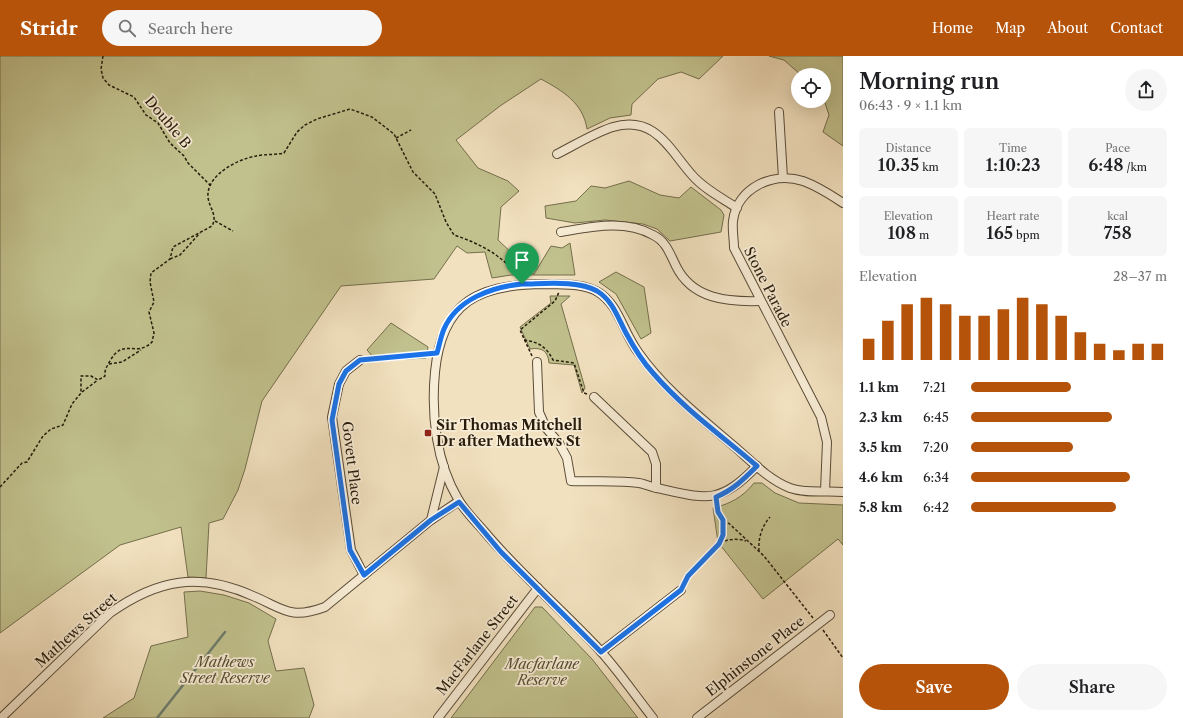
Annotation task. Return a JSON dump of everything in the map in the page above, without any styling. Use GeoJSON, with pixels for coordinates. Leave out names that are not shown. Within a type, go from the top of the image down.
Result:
{"type":"FeatureCollection","features":[{"type":"Feature","properties":{"kind":"street"},"geometry":{"type":"LineString","coordinates":[[779,112],[782,178]]}},
{"type":"Feature","properties":{"kind":"street"},"geometry":{"type":"LineString","coordinates":[[557,154],[612,127],[632,124],[650,130],[668,143],[693,176],[737,208]]}},
{"type":"Feature","properties":{"kind":"street","name":"Stone Parade"},"geometry":{"type":"LineString","coordinates":[[825,491],[827,442],[821,417],[734,248],[733,221],[737,208],[745,194],[761,183],[782,178],[803,181],[843,203]]}},
{"type":"Feature","properties":{"kind":"street"},"geometry":{"type":"LineString","coordinates":[[561,232],[610,226],[642,230],[654,235],[664,243],[678,271],[693,289],[717,299],[760,301]]}},
{"type":"Feature","properties":{"kind":"street"},"geometry":{"type":"LineString","coordinates":[[653,718],[601,652],[501,552],[459,502],[448,481],[438,448],[433,398],[437,353],[444,329],[460,309],[474,297],[493,289],[522,284],[577,285],[596,291],[614,306],[632,345],[653,373],[681,401],[757,466],[778,482],[790,488],[803,491],[843,492]]}},
{"type":"Feature","properties":{"kind":"street","name":"Govett Place"},"geometry":{"type":"LineString","coordinates":[[360,360],[346,371],[339,384],[332,417],[350,550],[364,575]]}},
{"type":"Feature","properties":{"kind":"street"},"geometry":{"type":"LineString","coordinates":[[537,362],[539,412],[546,428],[559,443],[567,458],[571,482],[640,483],[656,488],[716,497],[733,488],[757,466]]}},
{"type":"Feature","properties":{"kind":"street"},"geometry":{"type":"LineString","coordinates":[[594,397],[652,452],[656,464],[656,488]]}},
{"type":"Feature","properties":{"kind":"street"},"geometry":{"type":"LineString","coordinates":[[431,520],[444,467]]}},
{"type":"Feature","properties":{"kind":"street","name":"Mathews Street"},"geometry":{"type":"LineString","coordinates":[[1,718],[110,613],[130,599],[157,587],[187,581],[218,583],[253,596],[287,613],[308,613],[325,607],[431,520],[459,502]]}},
{"type":"Feature","properties":{"kind":"street","name":"MacFarlane Street"},"geometry":{"type":"LineString","coordinates":[[438,718],[538,588]]}},
{"type":"Feature","properties":{"kind":"street"},"geometry":{"type":"LineString","coordinates":[[601,652],[681,590]]}},
{"type":"Feature","properties":{"kind":"street","name":"Elphinstone Place"},"geometry":{"type":"LineString","coordinates":[[697,718],[830,615]]}},
{"type":"Feature","properties":{"kind":"path","name":"Double B"},"geometry":{"type":"LineString","coordinates":[[103,56],[101,69],[103,78],[109,85],[134,97],[146,115],[158,123],[170,143],[211,186]]}},
{"type":"Feature","properties":{"kind":"path"},"geometry":{"type":"LineString","coordinates":[[233,231],[215,221],[208,196],[214,178],[230,166],[256,156],[284,153],[297,132],[305,125],[316,119],[350,109],[372,117],[394,134],[413,172],[435,194],[446,222],[454,235],[470,240],[495,254],[512,269],[522,284]]}},
{"type":"Feature","properties":{"kind":"path"},"geometry":{"type":"LineString","coordinates":[[396,138],[411,130]]}},
{"type":"Feature","properties":{"kind":"path"},"geometry":{"type":"LineString","coordinates":[[170,259],[173,246],[212,226],[215,221]]}},
{"type":"Feature","properties":{"kind":"path"},"geometry":{"type":"LineString","coordinates":[[109,364],[122,362],[152,342],[154,333],[149,312],[154,302],[150,282],[151,273],[170,259],[180,255],[201,231]]}},
{"type":"Feature","properties":{"kind":"path"},"geometry":{"type":"LineString","coordinates":[[537,362],[520,330],[555,301],[559,294]]}},
{"type":"Feature","properties":{"kind":"path"},"geometry":{"type":"LineString","coordinates":[[524,340],[539,343],[549,352],[553,360],[574,363],[584,393],[594,397]]}},
{"type":"Feature","properties":{"kind":"path"},"geometry":{"type":"LineString","coordinates":[[0,487],[22,463],[27,462],[50,429],[63,425],[72,404],[81,393],[105,376],[105,372],[117,351],[127,347],[136,350],[143,349]]}},
{"type":"Feature","properties":{"kind":"path"},"geometry":{"type":"LineString","coordinates":[[360,360],[437,353]]}},
{"type":"Feature","properties":{"kind":"path"},"geometry":{"type":"LineString","coordinates":[[81,393],[81,376],[91,376],[98,380]]}},
{"type":"Feature","properties":{"kind":"path"},"geometry":{"type":"LineString","coordinates":[[716,497],[718,512],[759,551],[818,624],[843,658]]}},
{"type":"Feature","properties":{"kind":"path"},"geometry":{"type":"LineString","coordinates":[[681,590],[688,576],[719,544],[724,528],[722,517]]}},
{"type":"Feature","properties":{"kind":"path"},"geometry":{"type":"LineString","coordinates":[[759,551],[764,523],[770,517]]}},
{"type":"Feature","properties":{"kind":"path"},"geometry":{"type":"LineString","coordinates":[[719,544],[734,539],[748,541]]}},
{"type":"Feature","properties":{"kind":"green space"},"geometry":{"type":"Polygon","coordinates":[[[0,56],[723,56],[699,79],[681,72],[658,79],[632,104],[631,115],[610,118],[587,129],[581,112],[571,99],[557,88],[541,79],[500,106],[456,140],[478,168],[508,181],[519,191],[501,207],[498,240],[534,274],[551,246],[562,248],[570,243],[575,275],[511,275],[492,278],[485,252],[467,253],[457,246],[434,279],[341,286],[262,401],[245,469],[238,490],[223,519],[209,523],[206,578],[188,577],[181,527],[120,545],[0,633],[0,56]]]}},
{"type":"Feature","properties":{"kind":"green space"},"geometry":{"type":"Polygon","coordinates":[[[769,56],[843,56],[843,146],[823,132],[829,115],[827,108],[831,108],[831,68],[793,68],[784,60],[769,56]]]}},
{"type":"Feature","properties":{"kind":"green space"},"geometry":{"type":"Polygon","coordinates":[[[629,181],[660,195],[679,198],[691,187],[721,210],[724,215],[721,232],[670,241],[657,229],[643,224],[605,220],[575,223],[546,218],[545,206],[576,201],[591,186],[605,188],[629,181]]]}},
{"type":"Feature","properties":{"kind":"green space"},"geometry":{"type":"Polygon","coordinates":[[[616,272],[644,287],[651,333],[641,339],[616,294],[599,282],[616,272]]]}},
{"type":"Feature","properties":{"kind":"green space"},"geometry":{"type":"Polygon","coordinates":[[[550,296],[570,296],[561,304],[585,388],[582,393],[574,365],[549,363],[547,355],[544,351],[541,349],[530,349],[520,327],[551,303],[550,296]]]}},
{"type":"Feature","properties":{"kind":"green space"},"geometry":{"type":"Polygon","coordinates":[[[391,323],[428,347],[426,358],[374,361],[373,357],[367,350],[391,323]]]}},
{"type":"Feature","properties":{"kind":"green space"},"geometry":{"type":"Polygon","coordinates":[[[754,483],[762,483],[775,493],[799,503],[843,505],[843,545],[838,539],[763,599],[721,546],[690,578],[685,576],[718,542],[713,508],[736,499],[754,483]]]}},
{"type":"Feature","properties":{"kind":"green space","name":"Mathews Street Reserve"},"geometry":{"type":"Polygon","coordinates":[[[200,591],[224,595],[249,603],[276,619],[268,641],[276,671],[304,668],[314,705],[309,718],[103,718],[134,698],[151,646],[188,637],[184,592],[200,591]]]}},
{"type":"Feature","properties":{"kind":"green space","name":"Macfarlane Reserve"},"geometry":{"type":"Polygon","coordinates":[[[535,607],[542,607],[592,659],[638,718],[451,718],[535,607]]]}},
{"type":"Feature","properties":{"kind":"waterway"},"geometry":{"type":"LineString","coordinates":[[157,718],[225,632]]}},
{"type":"Feature","properties":{"kind":"place","name":"Sir Thomas Mitchell Dr after Mathews St"},"geometry":{"type":"Point","coordinates":[428,433]}},
{"type":"Feature","properties":{"kind":"route"},"geometry":{"type":"LineString","coordinates":[[522,284],[577,285],[596,291],[606,298],[614,306],[632,345],[653,373],[681,401],[757,466],[728,492],[716,497],[718,512],[723,520],[723,535],[719,544],[688,576],[681,590],[601,652],[501,552],[459,502],[431,520],[364,575],[350,550],[332,417],[339,384],[346,371],[360,360],[437,353],[444,329],[455,313],[474,297],[493,289],[522,284]]}}]}
